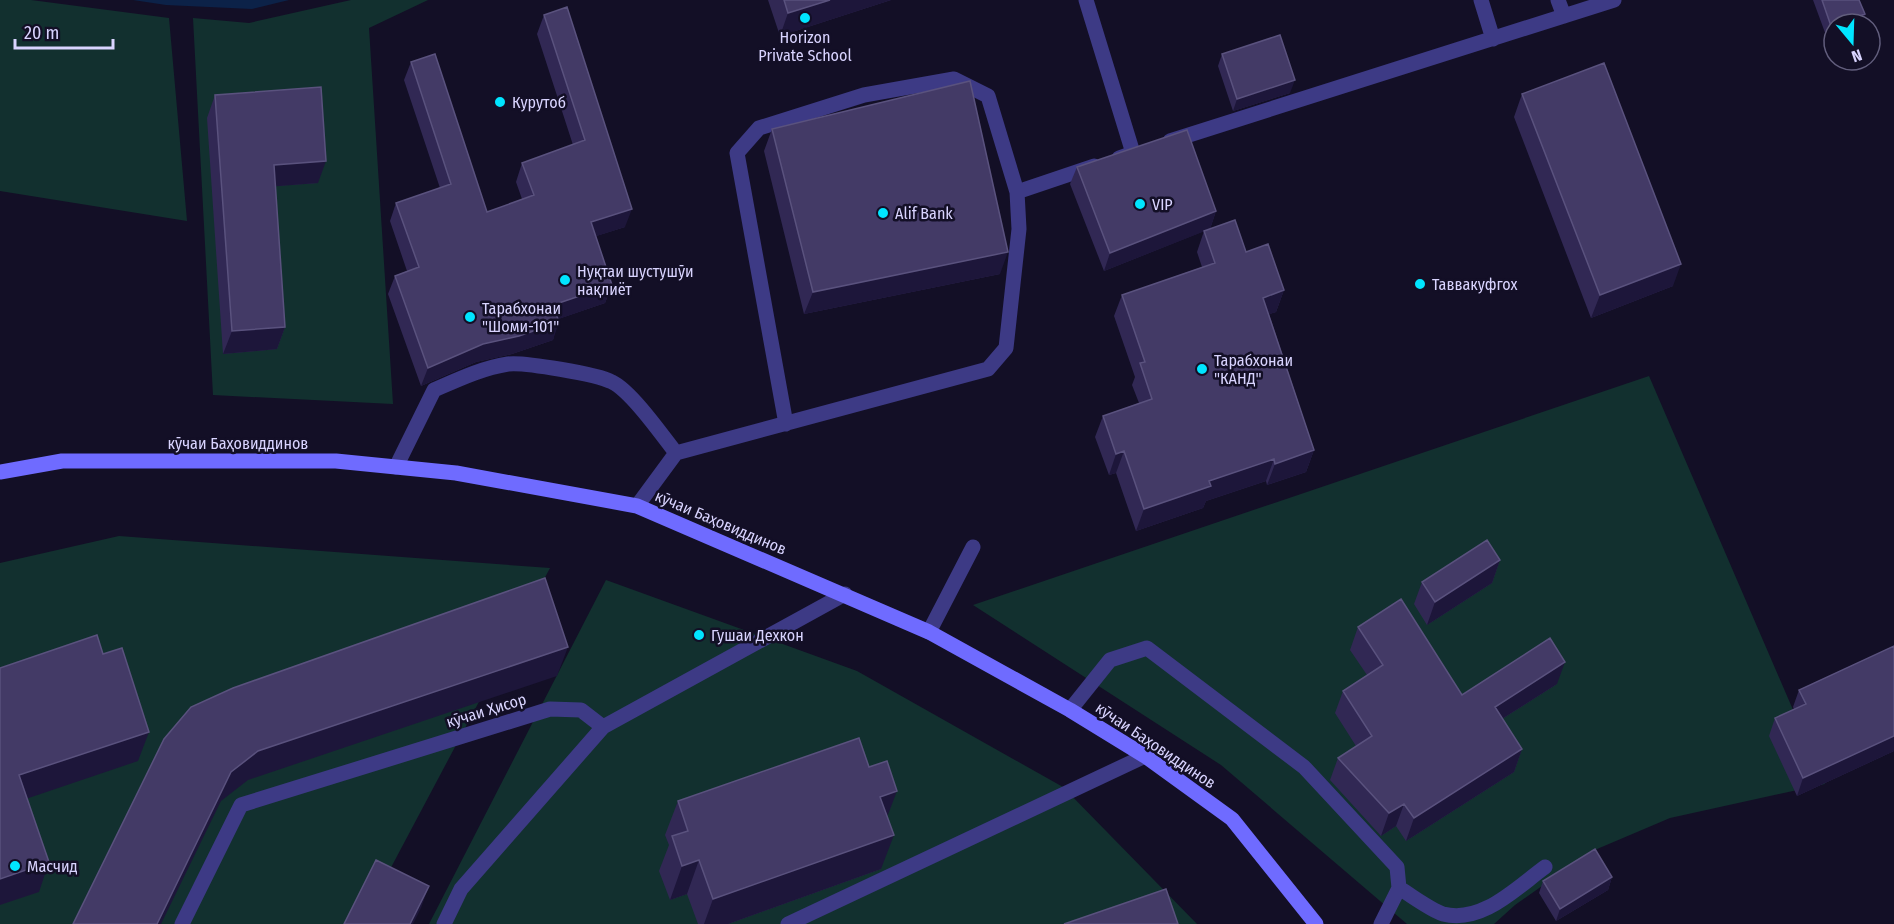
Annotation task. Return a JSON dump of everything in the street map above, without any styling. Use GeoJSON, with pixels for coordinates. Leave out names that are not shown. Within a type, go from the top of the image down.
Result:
{"type":"FeatureCollection","features":[{"type":"Feature","properties":{"kind":"street"},"geometry":{"type":"LineString","coordinates":[[1086,0],[1144,150]]}},
{"type":"Feature","properties":{"kind":"street"},"geometry":{"type":"LineString","coordinates":[[1481,0],[1493,39]]}},
{"type":"Feature","properties":{"kind":"street"},"geometry":{"type":"LineString","coordinates":[[1558,0],[1564,16]]}},
{"type":"Feature","properties":{"kind":"street"},"geometry":{"type":"LineString","coordinates":[[1017,192],[1614,0]]}},
{"type":"Feature","properties":{"kind":"street"},"geometry":{"type":"LineString","coordinates":[[637,506],[676,453],[786,424],[988,369],[1006,348],[1019,229],[1017,192],[988,96],[954,79],[864,95],[759,129],[737,153],[786,424]]}},
{"type":"Feature","properties":{"kind":"street"},"geometry":{"type":"LineString","coordinates":[[396,467],[434,390],[470,374],[509,364],[584,373],[613,382],[637,404],[676,453]]}},
{"type":"Feature","properties":{"kind":"street","name":"кӯчаи Баҳовиддинов"},"geometry":{"type":"LineString","coordinates":[[0,472],[62,461],[336,461],[456,473],[637,506],[929,632],[1070,710],[1144,756],[1232,819],[1316,924]]}},
{"type":"Feature","properties":{"kind":"street"},"geometry":{"type":"LineString","coordinates":[[929,632],[973,547]]}},
{"type":"Feature","properties":{"kind":"street"},"geometry":{"type":"LineString","coordinates":[[444,924],[461,889],[603,727],[845,594]]}},
{"type":"Feature","properties":{"kind":"street"},"geometry":{"type":"LineString","coordinates":[[1070,710],[1110,660],[1147,648],[1304,767],[1397,867],[1399,888],[1381,924]]}},
{"type":"Feature","properties":{"kind":"street","name":"кӯчаи Ҳисор"},"geometry":{"type":"LineString","coordinates":[[182,924],[241,805],[550,709],[581,710],[603,727]]}},
{"type":"Feature","properties":{"kind":"street"},"geometry":{"type":"LineString","coordinates":[[788,924],[1144,756]]}},
{"type":"Feature","properties":{"kind":"street"},"geometry":{"type":"LineString","coordinates":[[1399,888],[1443,914],[1467,916],[1486,910],[1545,867]]}},
{"type":"Feature","properties":{"kind":"green space"},"geometry":{"type":"Polygon","coordinates":[[[0,0],[31,0],[169,18],[187,221],[0,191],[0,0]]]}},
{"type":"Feature","properties":{"kind":"green space"},"geometry":{"type":"Polygon","coordinates":[[[351,0],[428,0],[369,28],[393,404],[213,395],[193,18],[249,23],[351,0]]]}},
{"type":"Feature","properties":{"kind":"green space"},"geometry":{"type":"Polygon","coordinates":[[[1649,376],[1825,784],[1670,818],[1590,852],[1515,905],[1494,924],[1407,924],[1221,765],[973,605],[1649,376]]]}},
{"type":"Feature","properties":{"kind":"green space"},"geometry":{"type":"Polygon","coordinates":[[[119,536],[550,568],[361,924],[0,924],[0,563],[119,536]]]}},
{"type":"Feature","properties":{"kind":"green space"},"geometry":{"type":"Polygon","coordinates":[[[606,580],[857,671],[1063,787],[1197,924],[429,924],[606,580]]]}},
{"type":"Feature","properties":{"kind":"water"},"geometry":{"type":"Polygon","coordinates":[[[133,0],[289,0],[252,9],[166,5],[133,0]]]}},
{"type":"Feature","properties":{"kind":"building"},"geometry":{"type":"Polygon","coordinates":[[[784,0],[830,0],[788,13],[784,0]]]}},
{"type":"Feature","properties":{"kind":"building"},"geometry":{"type":"Polygon","coordinates":[[[1822,0],[1859,0],[1864,12],[1826,12],[1822,0]]]}},
{"type":"Feature","properties":{"kind":"building"},"geometry":{"type":"Polygon","coordinates":[[[567,7],[632,209],[591,222],[612,285],[553,305],[559,322],[519,336],[483,344],[428,368],[395,276],[419,267],[396,203],[451,184],[411,62],[435,54],[487,212],[534,195],[522,163],[585,140],[544,15],[567,7]]]}},
{"type":"Feature","properties":{"kind":"building"},"geometry":{"type":"Polygon","coordinates":[[[1280,35],[1295,80],[1237,99],[1222,54],[1280,35]]]}},
{"type":"Feature","properties":{"kind":"building"},"geometry":{"type":"Polygon","coordinates":[[[1604,63],[1681,264],[1600,295],[1522,94],[1604,63]]]}},
{"type":"Feature","properties":{"kind":"building","name":"Alif Bank"},"geometry":{"type":"Polygon","coordinates":[[[970,81],[1008,252],[813,292],[772,129],[970,81]]]}},
{"type":"Feature","properties":{"kind":"building"},"geometry":{"type":"Polygon","coordinates":[[[321,87],[326,161],[274,165],[285,327],[232,331],[215,95],[321,87]]]}},
{"type":"Feature","properties":{"kind":"building","name":"VIP"},"geometry":{"type":"Polygon","coordinates":[[[1187,130],[1216,211],[1110,253],[1077,167],[1187,130]]]}},
{"type":"Feature","properties":{"kind":"building","name":"Тарабхонаи \"КАНД\""},"geometry":{"type":"Polygon","coordinates":[[[1235,220],[1246,252],[1268,244],[1284,290],[1263,298],[1314,450],[1275,464],[1274,459],[1209,481],[1211,486],[1144,509],[1124,451],[1116,454],[1103,416],[1152,399],[1140,363],[1145,362],[1122,295],[1215,263],[1204,231],[1235,220]]]}},
{"type":"Feature","properties":{"kind":"building"},"geometry":{"type":"Polygon","coordinates":[[[1487,540],[1500,560],[1435,602],[1422,582],[1487,540]]]}},
{"type":"Feature","properties":{"kind":"building"},"geometry":{"type":"Polygon","coordinates":[[[545,578],[568,647],[258,751],[231,772],[157,924],[73,924],[164,739],[191,707],[233,688],[545,578]]]}},
{"type":"Feature","properties":{"kind":"building"},"geometry":{"type":"Polygon","coordinates":[[[1401,599],[1462,695],[1550,638],[1565,662],[1495,707],[1522,749],[1414,818],[1404,804],[1389,813],[1338,758],[1372,736],[1343,691],[1383,665],[1358,627],[1401,599]]]}},
{"type":"Feature","properties":{"kind":"building"},"geometry":{"type":"Polygon","coordinates":[[[97,635],[103,654],[122,648],[149,732],[19,775],[49,862],[0,879],[0,668],[97,635]]]}},
{"type":"Feature","properties":{"kind":"building"},"geometry":{"type":"Polygon","coordinates":[[[1894,646],[1894,736],[1803,778],[1775,718],[1806,704],[1799,690],[1894,646]]]}},
{"type":"Feature","properties":{"kind":"building"},"geometry":{"type":"Polygon","coordinates":[[[859,738],[869,767],[887,761],[897,791],[880,797],[894,835],[713,899],[699,860],[682,866],[672,836],[688,831],[678,801],[859,738]]]}},
{"type":"Feature","properties":{"kind":"building"},"geometry":{"type":"Polygon","coordinates":[[[1595,849],[1612,877],[1560,909],[1543,881],[1595,849]]]}},
{"type":"Feature","properties":{"kind":"building"},"geometry":{"type":"Polygon","coordinates":[[[376,860],[429,886],[410,924],[344,924],[376,860]]]}},
{"type":"Feature","properties":{"kind":"building"},"geometry":{"type":"Polygon","coordinates":[[[1166,889],[1178,924],[1064,924],[1166,889]]]}},
{"type":"Feature","properties":{"kind":"place","name":"Horizon Private School"},"geometry":{"type":"Point","coordinates":[805,18]}},
{"type":"Feature","properties":{"kind":"place","name":"Курутоб"},"geometry":{"type":"Point","coordinates":[500,102]}},
{"type":"Feature","properties":{"kind":"place","name":"VIP"},"geometry":{"type":"Point","coordinates":[1140,204]}},
{"type":"Feature","properties":{"kind":"place","name":"Alif Bank"},"geometry":{"type":"Point","coordinates":[883,213]}},
{"type":"Feature","properties":{"kind":"place","name":"Нуқтаи шустушӯи нақлиёт"},"geometry":{"type":"Point","coordinates":[565,280]}},
{"type":"Feature","properties":{"kind":"place","name":"Таввакуфгох"},"geometry":{"type":"Point","coordinates":[1420,284]}},
{"type":"Feature","properties":{"kind":"place","name":"Тарабхонаи \"Шоми-101\""},"geometry":{"type":"Point","coordinates":[470,317]}},
{"type":"Feature","properties":{"kind":"place","name":"Тарабхонаи \"КАНД\""},"geometry":{"type":"Point","coordinates":[1202,369]}},
{"type":"Feature","properties":{"kind":"place","name":"Гушаи Дехкон"},"geometry":{"type":"Point","coordinates":[699,635]}},
{"type":"Feature","properties":{"kind":"place","name":"Масчид"},"geometry":{"type":"Point","coordinates":[15,866]}}]}
